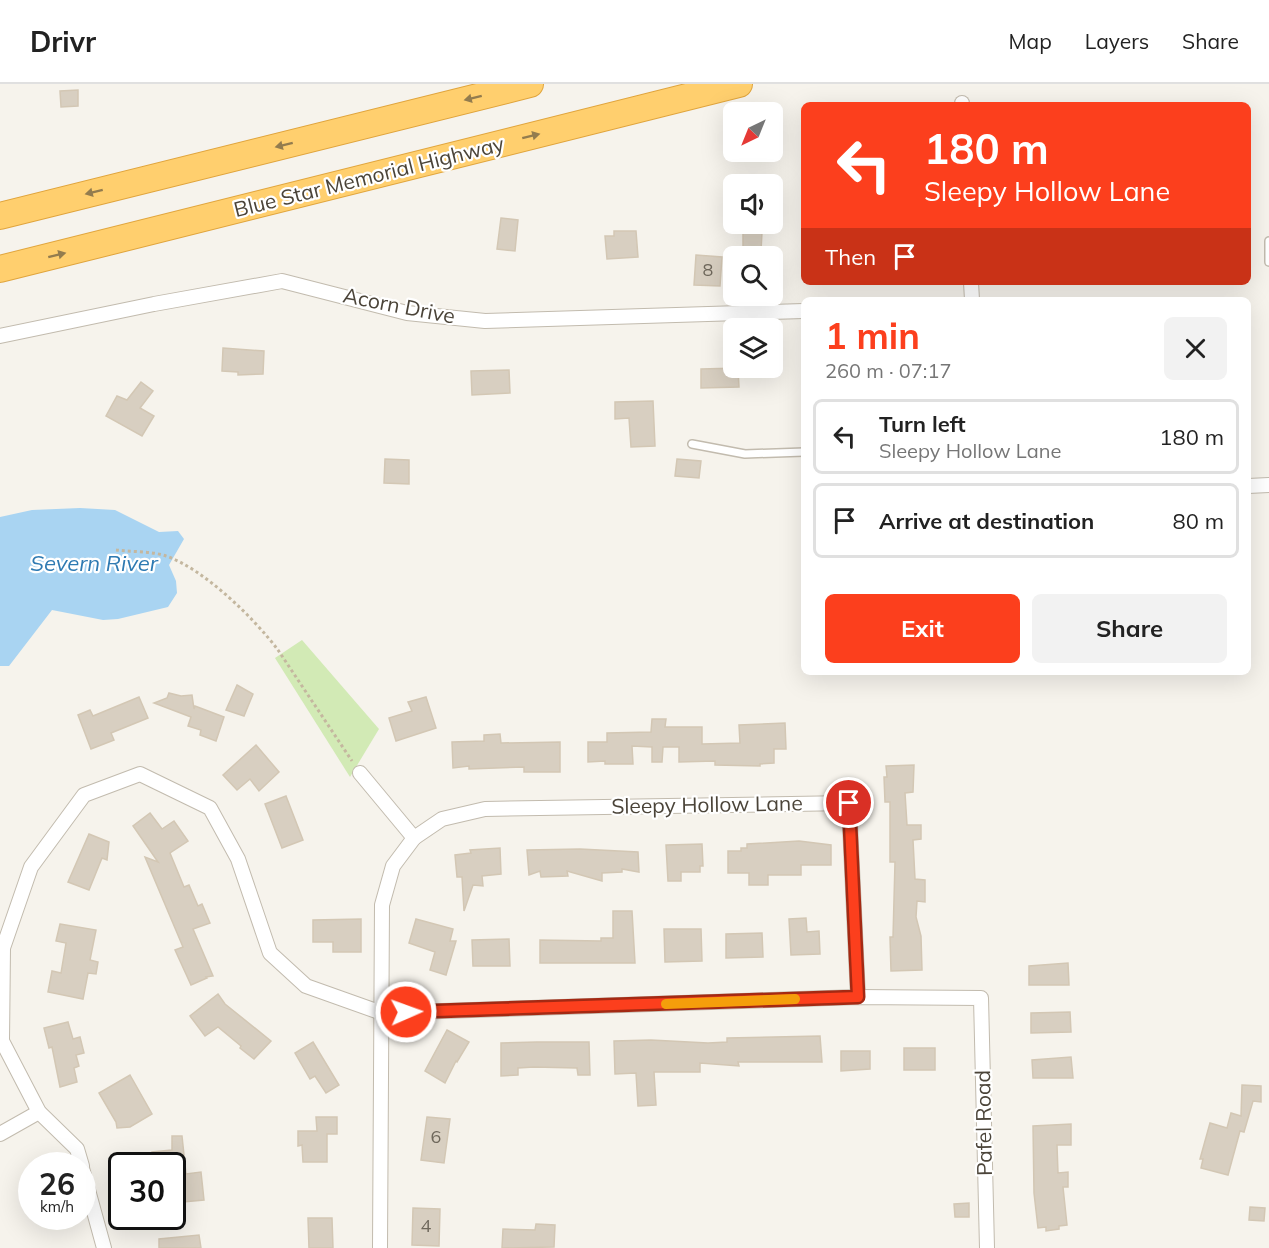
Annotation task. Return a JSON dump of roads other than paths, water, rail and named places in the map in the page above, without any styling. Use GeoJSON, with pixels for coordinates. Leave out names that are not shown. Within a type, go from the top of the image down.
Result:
{"type":"FeatureCollection","features":[{"type":"Feature","properties":{"kind":"highway"},"geometry":{"type":"LineString","coordinates":[[0,216],[530,84]]}},
{"type":"Feature","properties":{"kind":"highway","name":"Blue Star Memorial Highway"},"geometry":{"type":"LineString","coordinates":[[0,269],[738,84]]}},
{"type":"Feature","properties":{"kind":"street","name":"Acorn Drive"},"geometry":{"type":"LineString","coordinates":[[0,336],[154,304],[282,281],[407,313],[485,321],[801,311]]}},
{"type":"Feature","properties":{"kind":"street"},"geometry":{"type":"LineString","coordinates":[[1251,486],[1269,485]]}},
{"type":"Feature","properties":{"kind":"street"},"geometry":{"type":"LineString","coordinates":[[360,773],[414,838],[393,866],[382,905],[380,1248]]}},
{"type":"Feature","properties":{"kind":"street"},"geometry":{"type":"LineString","coordinates":[[78,1152],[39,1112],[2,1041],[3,948],[31,867],[84,795],[140,774],[210,808],[238,859],[270,953],[306,986],[382,1013],[858,997]]}},
{"type":"Feature","properties":{"kind":"street","name":"Sleepy Hollow Lane"},"geometry":{"type":"LineString","coordinates":[[414,838],[442,819],[485,809],[849,803],[858,997]]}},
{"type":"Feature","properties":{"kind":"street","name":"Pafel Road"},"geometry":{"type":"LineString","coordinates":[[858,997],[981,998],[987,1248]]}},
{"type":"Feature","properties":{"kind":"street"},"geometry":{"type":"LineString","coordinates":[[0,1134],[39,1112]]}},
{"type":"Feature","properties":{"kind":"street"},"geometry":{"type":"LineString","coordinates":[[96,1219],[104,1248]]}},
{"type":"Feature","properties":{"kind":"lane"},"geometry":{"type":"LineString","coordinates":[[1269,241],[1269,262]]}},
{"type":"Feature","properties":{"kind":"lane"},"geometry":{"type":"LineString","coordinates":[[692,444],[745,454],[801,452]]}},
{"type":"Feature","properties":{"kind":"water","name":"Severn River"},"geometry":{"type":"Polygon","coordinates":[[[80,508],[115,510],[159,532],[178,531],[184,539],[169,565],[176,581],[177,593],[168,607],[118,619],[103,620],[52,610],[9,666],[0,666],[0,517],[32,510],[80,508]]]}}]}
